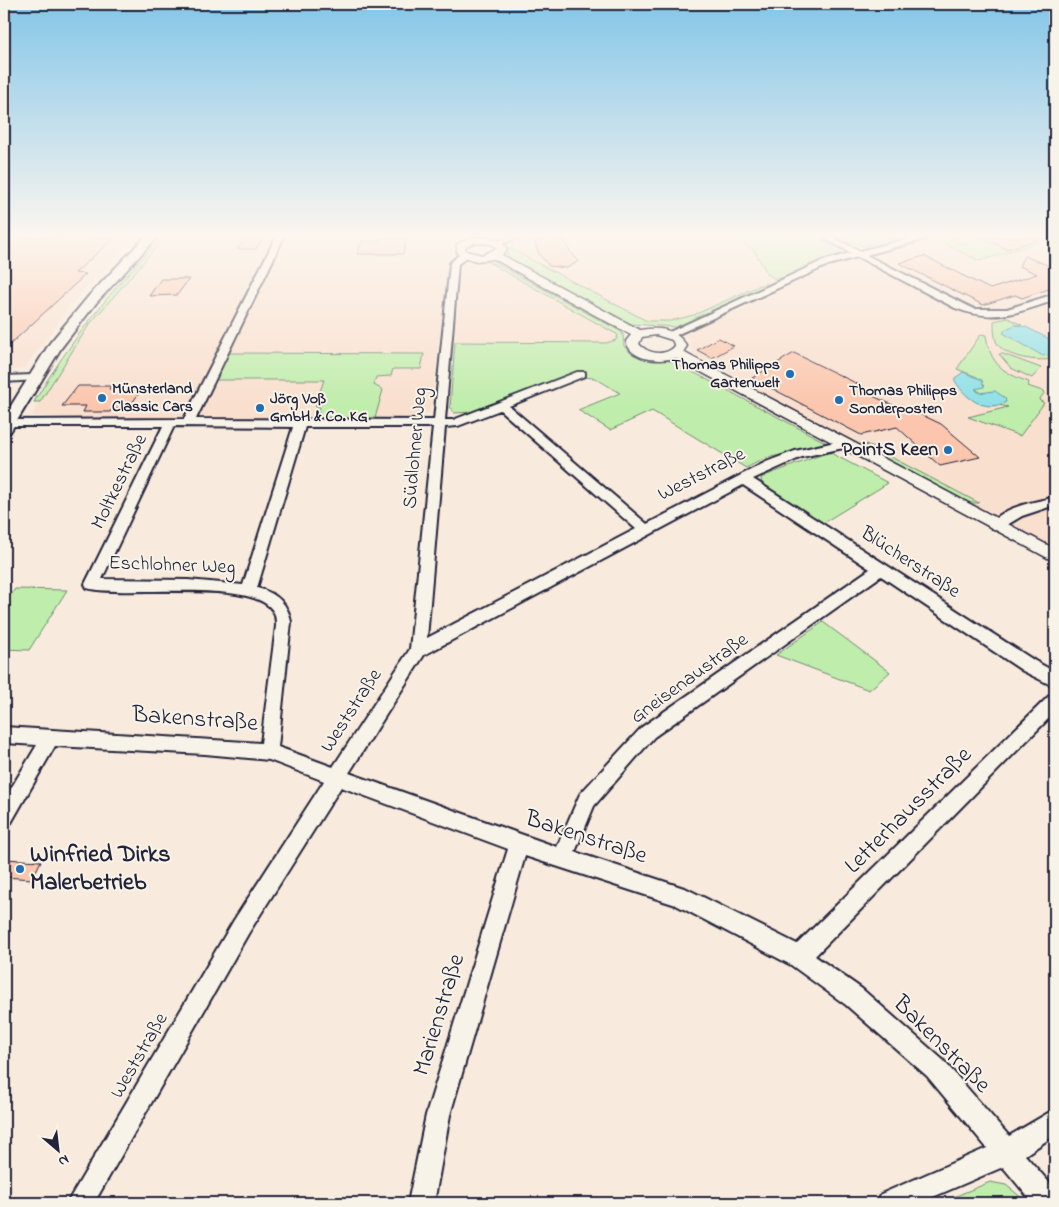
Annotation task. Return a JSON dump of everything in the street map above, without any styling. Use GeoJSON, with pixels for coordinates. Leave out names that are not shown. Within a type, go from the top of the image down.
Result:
{"type":"FeatureCollection","features":[{"type":"Feature","properties":{"kind":"main road"},"geometry":{"type":"LineString","coordinates":[[6,425],[33,378],[86,307],[99,293]]}},
{"type":"Feature","properties":{"kind":"street"},"geometry":{"type":"LineString","coordinates":[[188,423],[250,293]]}},
{"type":"Feature","properties":{"kind":"street","name":"Südlohner Weg"},"geometry":{"type":"LineString","coordinates":[[418,650],[451,293]]}},
{"type":"Feature","properties":{"kind":"street"},"geometry":{"type":"LineString","coordinates":[[564,293],[638,334]]}},
{"type":"Feature","properties":{"kind":"street"},"geometry":{"type":"LineString","coordinates":[[670,334],[760,293]]}},
{"type":"Feature","properties":{"kind":"street"},"geometry":{"type":"LineString","coordinates":[[933,293],[958,306],[980,314],[1001,315],[1055,297]]}},
{"type":"Feature","properties":{"kind":"street"},"geometry":{"type":"LineString","coordinates":[[650,331],[670,334],[676,338],[681,346],[674,353],[661,356],[640,352],[633,345],[632,341],[638,334],[650,331]]}},
{"type":"Feature","properties":{"kind":"street"},"geometry":{"type":"LineString","coordinates":[[674,353],[1055,556]]}},
{"type":"Feature","properties":{"kind":"street"},"geometry":{"type":"LineString","coordinates":[[6,425],[170,423],[454,424],[580,374]]}},
{"type":"Feature","properties":{"kind":"street"},"geometry":{"type":"LineString","coordinates":[[4,379],[33,378]]}},
{"type":"Feature","properties":{"kind":"street"},"geometry":{"type":"LineString","coordinates":[[501,405],[646,530]]}},
{"type":"Feature","properties":{"kind":"street","name":"Moltkestraße"},"geometry":{"type":"LineString","coordinates":[[92,584],[170,423]]}},
{"type":"Feature","properties":{"kind":"street"},"geometry":{"type":"LineString","coordinates":[[249,590],[300,424]]}},
{"type":"Feature","properties":{"kind":"street","name":"Weststraße"},"geometry":{"type":"LineString","coordinates":[[80,1203],[241,927],[418,650],[743,479],[799,454],[844,444]]}},
{"type":"Feature","properties":{"kind":"street","name":"Blücherstraße"},"geometry":{"type":"LineString","coordinates":[[743,479],[882,568],[1029,666],[1055,680]]}},
{"type":"Feature","properties":{"kind":"street"},"geometry":{"type":"LineString","coordinates":[[997,525],[1021,510],[1055,501]]}},
{"type":"Feature","properties":{"kind":"street","name":"Gneisenaustraße"},"geometry":{"type":"LineString","coordinates":[[562,859],[587,800],[648,732],[882,568]]}},
{"type":"Feature","properties":{"kind":"street","name":"Eschlohner Weg"},"geometry":{"type":"LineString","coordinates":[[92,584],[249,590],[273,601],[282,612],[284,626],[269,752]]}},
{"type":"Feature","properties":{"kind":"street","name":"Letterhausstraße"},"geometry":{"type":"LineString","coordinates":[[799,958],[1055,701]]}},
{"type":"Feature","properties":{"kind":"street","name":"Bakenstraße"},"geometry":{"type":"LineString","coordinates":[[4,735],[269,752],[519,844],[680,896],[799,958],[854,997],[935,1068],[1050,1203]]}},
{"type":"Feature","properties":{"kind":"street"},"geometry":{"type":"LineString","coordinates":[[4,817],[51,737]]}},
{"type":"Feature","properties":{"kind":"street","name":"Marienstraße"},"geometry":{"type":"LineString","coordinates":[[421,1203],[438,1115],[519,844]]}},
{"type":"Feature","properties":{"kind":"street"},"geometry":{"type":"LineString","coordinates":[[890,1203],[1007,1152],[1055,1121]]}},
{"type":"Feature","properties":{"kind":"shaded area"},"geometry":{"type":"Polygon","coordinates":[[[4,293],[81,293],[68,307],[65,315],[25,367],[4,373],[4,293]]]}},
{"type":"Feature","properties":{"kind":"shaded area"},"geometry":{"type":"Polygon","coordinates":[[[116,293],[445,293],[430,413],[416,418],[72,418],[32,415],[51,381],[89,325],[116,293]]]}},
{"type":"Feature","properties":{"kind":"shaded area"},"geometry":{"type":"Polygon","coordinates":[[[459,293],[543,293],[618,335],[616,340],[606,343],[455,342],[459,293]]]}},
{"type":"Feature","properties":{"kind":"shaded area"},"geometry":{"type":"Polygon","coordinates":[[[593,293],[1055,293],[1055,552],[695,355],[690,346],[690,340],[672,328],[651,326],[593,293]]]}},
{"type":"Feature","properties":{"kind":"green space"},"geometry":{"type":"Polygon","coordinates":[[[112,293],[116,293],[89,325],[40,402],[34,402],[77,336],[112,293]]]}},
{"type":"Feature","properties":{"kind":"green space"},"geometry":{"type":"Polygon","coordinates":[[[544,293],[551,293],[620,331],[623,334],[624,346],[634,355],[674,362],[825,442],[820,447],[766,458],[746,468],[652,411],[610,430],[578,410],[620,393],[595,378],[581,377],[584,375],[579,372],[474,412],[454,413],[450,407],[455,342],[606,343],[616,340],[618,335],[544,293]]]}},
{"type":"Feature","properties":{"kind":"green space"},"geometry":{"type":"Polygon","coordinates":[[[573,293],[595,293],[647,321],[670,321],[694,315],[742,293],[753,293],[676,327],[631,324],[573,293]]]}},
{"type":"Feature","properties":{"kind":"green space"},"geometry":{"type":"Polygon","coordinates":[[[1008,318],[1022,325],[1015,325],[1050,356],[1055,354],[1055,358],[1041,360],[1022,358],[1006,352],[1000,347],[995,339],[994,321],[1008,318]]]}},
{"type":"Feature","properties":{"kind":"green space"},"geometry":{"type":"Polygon","coordinates":[[[981,334],[986,335],[991,353],[999,366],[1012,375],[1029,382],[1028,386],[1045,392],[1039,400],[1044,403],[1020,436],[968,417],[1008,407],[999,405],[1002,404],[991,391],[984,394],[975,389],[985,385],[977,377],[957,369],[981,334]]]}},
{"type":"Feature","properties":{"kind":"green space"},"geometry":{"type":"Polygon","coordinates":[[[228,353],[424,354],[421,369],[393,369],[391,376],[376,377],[374,385],[383,390],[375,418],[317,418],[320,407],[315,406],[324,380],[216,380],[228,353]]]}},
{"type":"Feature","properties":{"kind":"green space"},"geometry":{"type":"Polygon","coordinates":[[[999,354],[1041,368],[1032,378],[1011,368],[999,354]]]}},
{"type":"Feature","properties":{"kind":"green space"},"geometry":{"type":"Polygon","coordinates":[[[866,444],[979,503],[965,503],[869,452],[866,444]]]}},
{"type":"Feature","properties":{"kind":"green space"},"geometry":{"type":"Polygon","coordinates":[[[829,452],[888,483],[823,523],[762,485],[761,478],[767,475],[829,452]]]}},
{"type":"Feature","properties":{"kind":"green space"},"geometry":{"type":"Polygon","coordinates":[[[15,589],[67,590],[29,650],[4,649],[4,604],[15,589]]]}},
{"type":"Feature","properties":{"kind":"green space"},"geometry":{"type":"Polygon","coordinates":[[[823,622],[890,672],[869,690],[776,655],[823,622]]]}},
{"type":"Feature","properties":{"kind":"green space"},"geometry":{"type":"Polygon","coordinates":[[[990,1182],[1006,1185],[1028,1203],[939,1203],[990,1182]]]}},
{"type":"Feature","properties":{"kind":"water"},"geometry":{"type":"Polygon","coordinates":[[[1015,325],[1026,327],[1055,342],[1055,354],[1043,356],[1003,333],[1006,329],[1015,325]]]}},
{"type":"Feature","properties":{"kind":"water"},"geometry":{"type":"Polygon","coordinates":[[[963,372],[982,380],[984,387],[975,389],[979,393],[995,391],[1005,398],[1006,402],[989,406],[968,397],[954,379],[963,372]]]}},
{"type":"Feature","properties":{"kind":"building"},"geometry":{"type":"Polygon","coordinates":[[[4,293],[65,293],[4,350],[4,293]]]}},
{"type":"Feature","properties":{"kind":"building"},"geometry":{"type":"Polygon","coordinates":[[[151,293],[178,293],[177,295],[149,296],[151,293]]]}},
{"type":"Feature","properties":{"kind":"building"},"geometry":{"type":"Polygon","coordinates":[[[960,293],[1036,293],[1022,298],[1015,295],[983,305],[960,293]]]}},
{"type":"Feature","properties":{"kind":"building"},"geometry":{"type":"Polygon","coordinates":[[[719,338],[734,346],[712,358],[697,350],[719,338]]]}},
{"type":"Feature","properties":{"kind":"building"},"geometry":{"type":"Polygon","coordinates":[[[794,353],[864,387],[860,390],[897,407],[901,405],[941,424],[980,457],[940,466],[897,427],[861,435],[752,378],[794,353]]]}},
{"type":"Feature","properties":{"kind":"building","name":"Münsterland Classic Cars"},"geometry":{"type":"Polygon","coordinates":[[[78,386],[111,386],[109,389],[141,390],[128,409],[112,409],[110,412],[83,412],[86,406],[62,406],[78,386]]]}},
{"type":"Feature","properties":{"kind":"building","name":"Winfried Dirks Malerbetrieb"},"geometry":{"type":"Polygon","coordinates":[[[4,859],[41,861],[32,879],[4,877],[4,859]]]}},
{"type":"Feature","properties":{"kind":"place","name":"Thomas Philipps Gartenwelt"},"geometry":{"type":"Point","coordinates":[790,374]}},
{"type":"Feature","properties":{"kind":"place","name":"Münsterland Classic Cars"},"geometry":{"type":"Point","coordinates":[102,398]}},
{"type":"Feature","properties":{"kind":"place","name":"Thomas Philipps Sonderposten"},"geometry":{"type":"Point","coordinates":[839,400]}},
{"type":"Feature","properties":{"kind":"place","name":"Jörg Voß GmbH & Co. KG"},"geometry":{"type":"Point","coordinates":[260,408]}},
{"type":"Feature","properties":{"kind":"place","name":"PointS Keen"},"geometry":{"type":"Point","coordinates":[948,450]}},
{"type":"Feature","properties":{"kind":"place","name":"Winfried Dirks Malerbetrieb"},"geometry":{"type":"Point","coordinates":[20,869]}}]}
